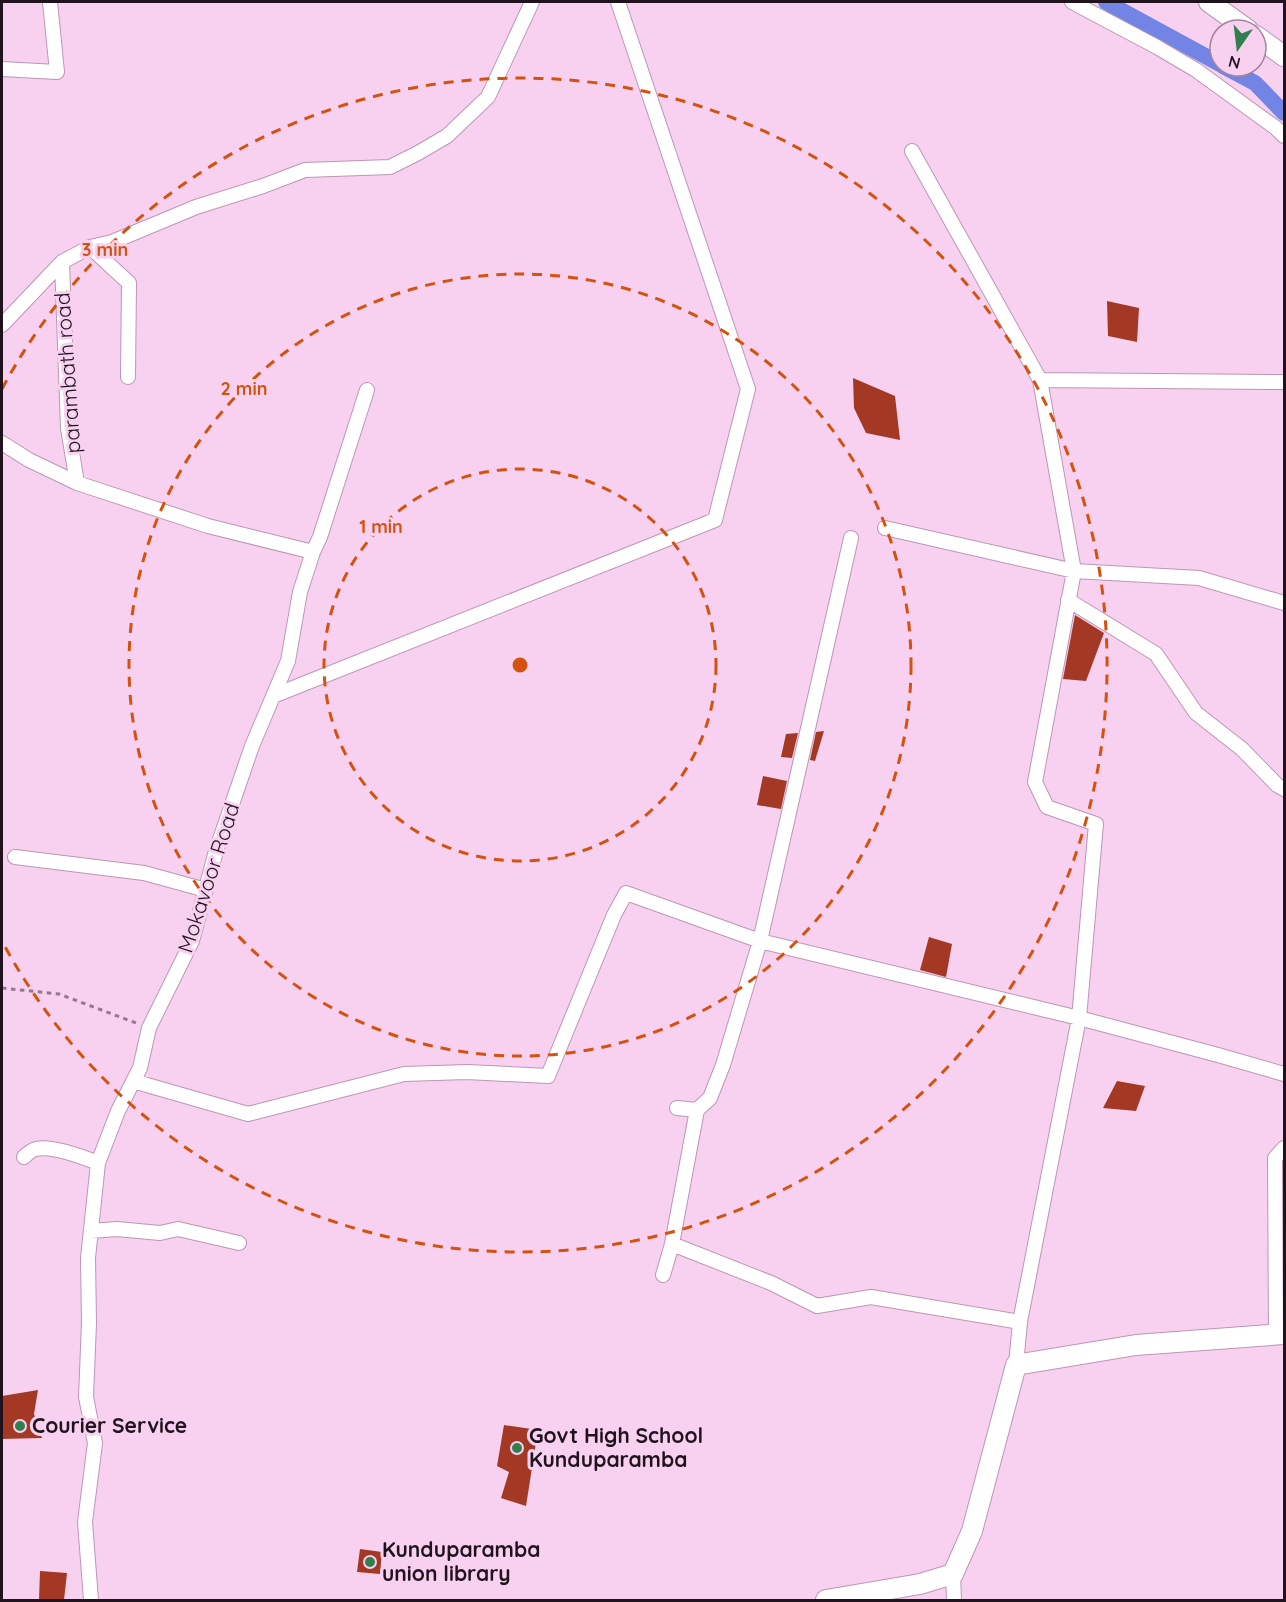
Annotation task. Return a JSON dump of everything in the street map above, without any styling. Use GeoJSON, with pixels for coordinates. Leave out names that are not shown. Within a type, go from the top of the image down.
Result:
{"type":"FeatureCollection","features":[{"type":"Feature","properties":{"kind":"main road"},"geometry":{"type":"LineString","coordinates":[[1218,5],[1234,18]]}},
{"type":"Feature","properties":{"kind":"main road"},"geometry":{"type":"LineString","coordinates":[[1268,45],[1284,57]]}},
{"type":"Feature","properties":{"kind":"main road"},"geometry":{"type":"LineString","coordinates":[[826,1600],[920,1584],[953,1574],[972,1531],[1016,1365],[1136,1345],[1280,1334]]}},
{"type":"Feature","properties":{"kind":"street"},"geometry":{"type":"LineString","coordinates":[[2,69],[57,72],[51,2]]}},
{"type":"Feature","properties":{"kind":"street"},"geometry":{"type":"LineString","coordinates":[[2,325],[62,262],[90,247],[112,242],[196,207],[305,170],[390,167],[447,136],[488,97],[532,2]]}},
{"type":"Feature","properties":{"kind":"street"},"geometry":{"type":"LineString","coordinates":[[273,696],[715,520],[748,389],[618,2]]}},
{"type":"Feature","properties":{"kind":"street"},"geometry":{"type":"LineString","coordinates":[[1072,2],[1157,46],[1196,70],[1284,136]]}},
{"type":"Feature","properties":{"kind":"street"},"geometry":{"type":"LineString","coordinates":[[912,151],[1040,380],[1074,570],[1035,782],[1047,807],[1096,824],[1079,1018],[1020,1322],[1016,1365]]}},
{"type":"Feature","properties":{"kind":"street"},"geometry":{"type":"LineString","coordinates":[[90,247],[129,283],[128,377]]}},
{"type":"Feature","properties":{"kind":"street","name":"parambath road"},"geometry":{"type":"LineString","coordinates":[[62,262],[68,428],[77,483]]}},
{"type":"Feature","properties":{"kind":"street"},"geometry":{"type":"LineString","coordinates":[[1040,380],[1284,382]]}},
{"type":"Feature","properties":{"kind":"street","name":"Mokavoor Road"},"geometry":{"type":"LineString","coordinates":[[92,1600],[86,1522],[95,1443],[86,1397],[88,1258],[98,1163],[118,1111],[140,1068],[149,1028],[192,941],[216,851],[252,746],[288,662],[300,592],[367,390]]}},
{"type":"Feature","properties":{"kind":"street"},"geometry":{"type":"LineString","coordinates":[[2,443],[28,460],[77,483],[208,526],[313,552]]}},
{"type":"Feature","properties":{"kind":"street"},"geometry":{"type":"LineString","coordinates":[[885,528],[1074,570],[1199,578],[1284,603]]}},
{"type":"Feature","properties":{"kind":"street"},"geometry":{"type":"LineString","coordinates":[[663,1275],[672,1244],[697,1110],[710,1098],[723,1065],[760,941],[851,538]]}},
{"type":"Feature","properties":{"kind":"street"},"geometry":{"type":"LineString","coordinates":[[1068,600],[1156,654],[1196,712],[1242,749],[1277,785],[1284,789]]}},
{"type":"Feature","properties":{"kind":"street"},"geometry":{"type":"LineString","coordinates":[[15,857],[144,873],[206,890]]}},
{"type":"Feature","properties":{"kind":"street"},"geometry":{"type":"LineString","coordinates":[[133,1081],[248,1114],[404,1074],[467,1072],[548,1076],[614,915],[626,893],[760,941],[1079,1018],[1218,1054],[1284,1074]]}},
{"type":"Feature","properties":{"kind":"street"},"geometry":{"type":"LineString","coordinates":[[676,1108],[697,1110]]}},
{"type":"Feature","properties":{"kind":"street"},"geometry":{"type":"LineString","coordinates":[[24,1157],[36,1148],[55,1149],[98,1163]]}},
{"type":"Feature","properties":{"kind":"street"},"geometry":{"type":"LineString","coordinates":[[1280,1334],[1275,1158],[1284,1148]]}},
{"type":"Feature","properties":{"kind":"street"},"geometry":{"type":"LineString","coordinates":[[91,1232],[117,1229],[160,1233],[178,1229],[239,1243]]}},
{"type":"Feature","properties":{"kind":"street"},"geometry":{"type":"LineString","coordinates":[[672,1244],[771,1283],[817,1306],[871,1297],[1020,1322]]}},
{"type":"Feature","properties":{"kind":"street"},"geometry":{"type":"LineString","coordinates":[[953,1574],[954,1600]]}},
{"type":"Feature","properties":{"kind":"path"},"geometry":{"type":"LineString","coordinates":[[2,988],[59,994],[149,1028]]}},
{"type":"Feature","properties":{"kind":"building"},"geometry":{"type":"Polygon","coordinates":[[[1107,301],[1139,308],[1137,342],[1108,336],[1107,301]]]}},
{"type":"Feature","properties":{"kind":"building"},"geometry":{"type":"Polygon","coordinates":[[[853,378],[895,396],[900,440],[866,433],[854,408],[853,378]]]}},
{"type":"Feature","properties":{"kind":"building"},"geometry":{"type":"Polygon","coordinates":[[[1075,615],[1104,633],[1086,681],[1063,679],[1075,615]]]}},
{"type":"Feature","properties":{"kind":"building"},"geometry":{"type":"Polygon","coordinates":[[[824,731],[815,761],[810,760],[816,732],[824,731]]]}},
{"type":"Feature","properties":{"kind":"building"},"geometry":{"type":"Polygon","coordinates":[[[798,733],[792,758],[781,757],[786,734],[798,733]]]}},
{"type":"Feature","properties":{"kind":"building"},"geometry":{"type":"Polygon","coordinates":[[[763,776],[787,781],[781,809],[757,805],[763,776]]]}},
{"type":"Feature","properties":{"kind":"building"},"geometry":{"type":"Polygon","coordinates":[[[929,937],[952,944],[946,977],[920,970],[929,937]]]}},
{"type":"Feature","properties":{"kind":"building"},"geometry":{"type":"Polygon","coordinates":[[[1117,1081],[1145,1086],[1136,1111],[1103,1108],[1117,1081]]]}},
{"type":"Feature","properties":{"kind":"building","name":"Courier Service"},"geometry":{"type":"Polygon","coordinates":[[[38,1390],[34,1414],[42,1438],[2,1439],[2,1396],[38,1390]]]}},
{"type":"Feature","properties":{"kind":"building","name":"Govt High School Kunduparamba"},"geometry":{"type":"Polygon","coordinates":[[[504,1425],[538,1430],[526,1506],[501,1498],[509,1472],[497,1466],[504,1425]]]}},
{"type":"Feature","properties":{"kind":"building","name":"Kunduparamba union library"},"geometry":{"type":"Polygon","coordinates":[[[360,1549],[382,1552],[380,1574],[357,1572],[360,1549]]]}},
{"type":"Feature","properties":{"kind":"building"},"geometry":{"type":"Polygon","coordinates":[[[40,1571],[67,1573],[64,1600],[39,1600],[40,1571]]]}},
{"type":"Feature","properties":{"kind":"waterway"},"geometry":{"type":"LineString","coordinates":[[1106,2],[1208,57]]}},
{"type":"Feature","properties":{"kind":"waterway"},"geometry":{"type":"LineString","coordinates":[[1246,78],[1255,83],[1284,113]]}},
{"type":"Feature","properties":{"kind":"place","name":"Courier Service"},"geometry":{"type":"Point","coordinates":[20,1426]}},
{"type":"Feature","properties":{"kind":"place","name":"Govt High School Kunduparamba"},"geometry":{"type":"Point","coordinates":[517,1448]}},
{"type":"Feature","properties":{"kind":"place","name":"Kunduparamba union library"},"geometry":{"type":"Point","coordinates":[370,1562]}}]}
